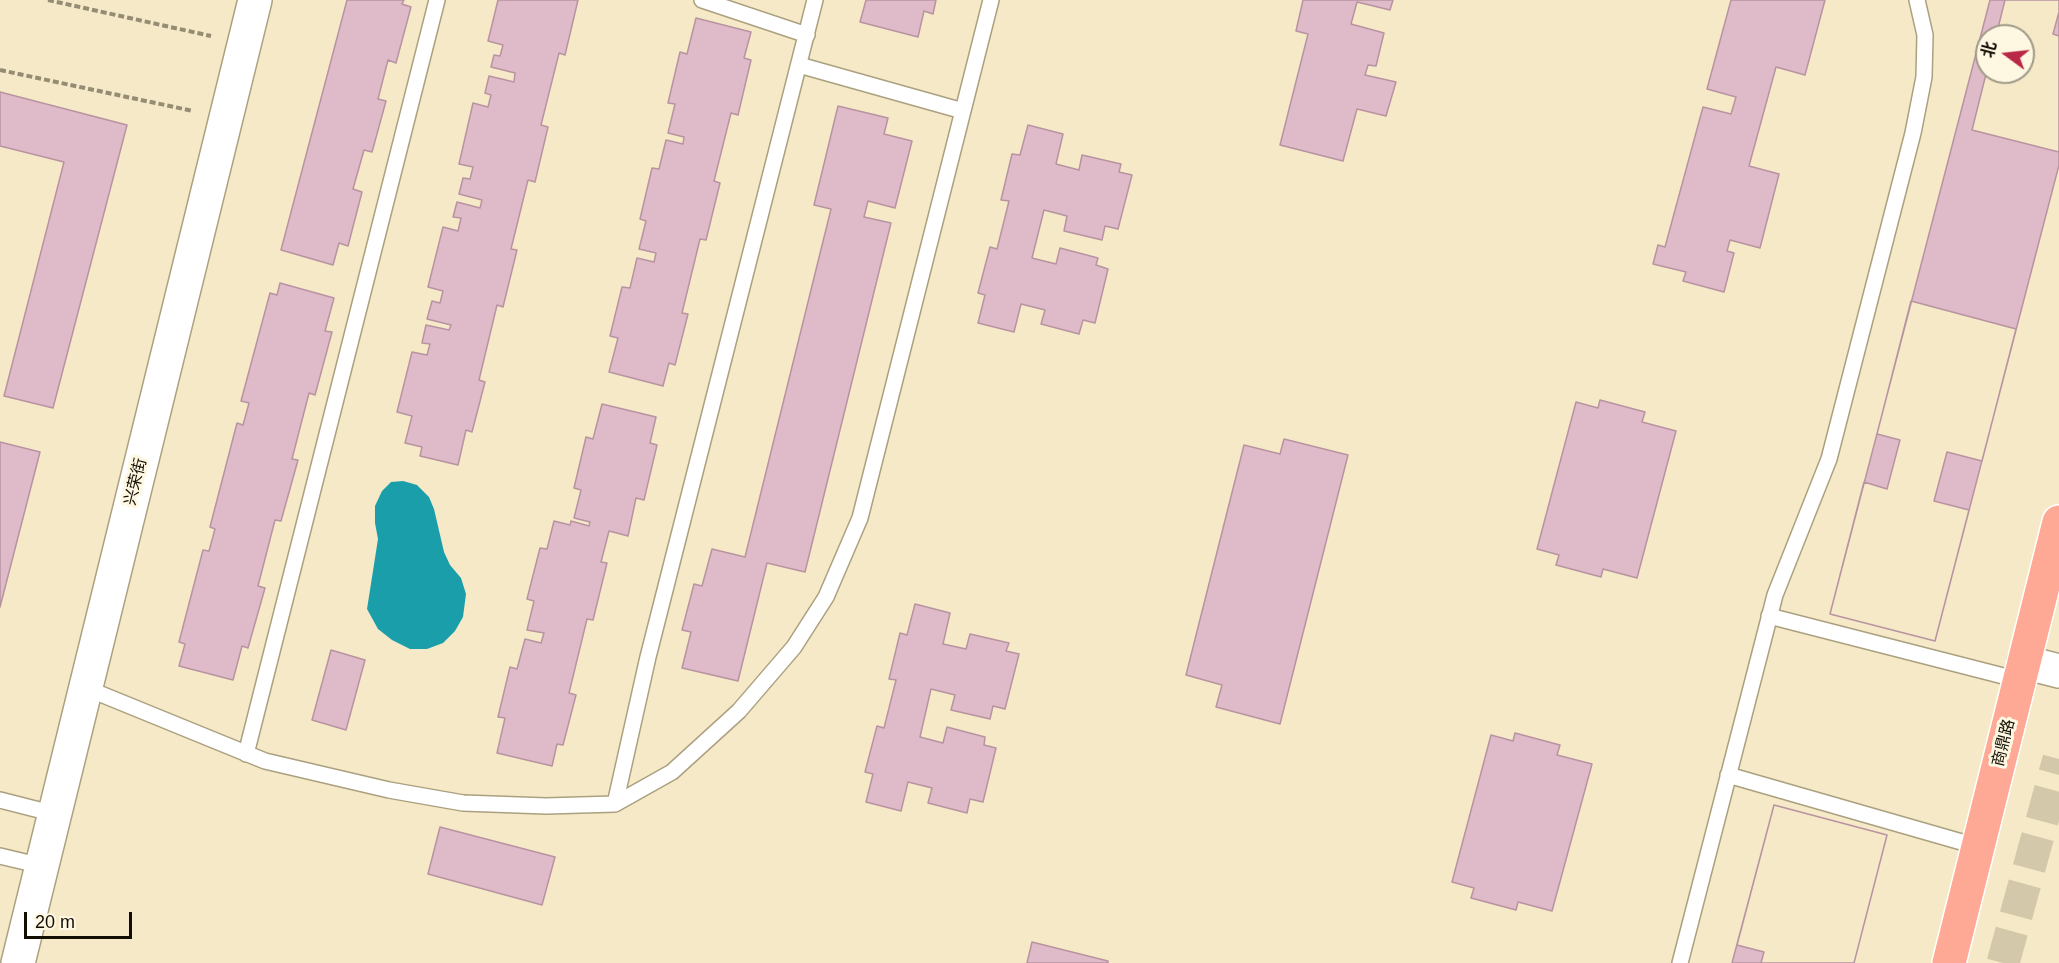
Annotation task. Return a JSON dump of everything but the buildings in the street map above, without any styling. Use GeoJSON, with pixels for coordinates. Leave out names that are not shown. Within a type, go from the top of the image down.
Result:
{"type":"FeatureCollection","features":[{"type":"Feature","properties":{"kind":"main road","name":"商鼎路"},"geometry":{"type":"LineString","coordinates":[[1949,963],[2059,522]]}},
{"type":"Feature","properties":{"kind":"street","name":"兴荣街"},"geometry":{"type":"LineString","coordinates":[[18,963],[255,0]]}},
{"type":"Feature","properties":{"kind":"street"},"geometry":{"type":"LineString","coordinates":[[2022,671],[2059,671]]}},
{"type":"Feature","properties":{"kind":"lane"},"geometry":{"type":"LineString","coordinates":[[246,754],[437,0]]}},
{"type":"Feature","properties":{"kind":"lane"},"geometry":{"type":"LineString","coordinates":[[702,0],[807,35]]}},
{"type":"Feature","properties":{"kind":"lane"},"geometry":{"type":"LineString","coordinates":[[615,804],[648,657],[815,0]]}},
{"type":"Feature","properties":{"kind":"lane"},"geometry":{"type":"LineString","coordinates":[[86,688],[265,761],[389,790],[463,802],[546,806],[615,804],[672,772],[739,711],[794,647],[826,597],[860,518],[991,0]]}},
{"type":"Feature","properties":{"kind":"lane"},"geometry":{"type":"LineString","coordinates":[[1680,963],[1769,616],[1775,595],[1829,459],[1913,133],[1924,77],[1925,35],[1917,0]]}},
{"type":"Feature","properties":{"kind":"lane"},"geometry":{"type":"LineString","coordinates":[[799,65],[963,111]]}},
{"type":"Feature","properties":{"kind":"lane"},"geometry":{"type":"LineString","coordinates":[[1769,616],[2022,671]]}},
{"type":"Feature","properties":{"kind":"lane"},"geometry":{"type":"LineString","coordinates":[[1728,775],[1979,847]]}},
{"type":"Feature","properties":{"kind":"lane"},"geometry":{"type":"LineString","coordinates":[[0,800],[54,813]]}},
{"type":"Feature","properties":{"kind":"lane"},"geometry":{"type":"LineString","coordinates":[[0,856],[42,866]]}},
{"type":"Feature","properties":{"kind":"path"},"geometry":{"type":"LineString","coordinates":[[48,0],[244,44]]}},
{"type":"Feature","properties":{"kind":"path"},"geometry":{"type":"LineString","coordinates":[[0,70],[226,118]]}},
{"type":"Feature","properties":{"kind":"water"},"geometry":{"type":"Polygon","coordinates":[[[403,481],[417,485],[429,497],[444,552],[450,565],[461,578],[466,594],[463,617],[455,631],[443,643],[427,649],[410,649],[392,640],[378,629],[367,609],[378,539],[375,506],[382,491],[391,482],[403,481]]]}},
{"type":"Feature","properties":{"kind":"tunnel"},"geometry":{"type":"LineString","coordinates":[[2003,963],[2059,759]]}}]}
